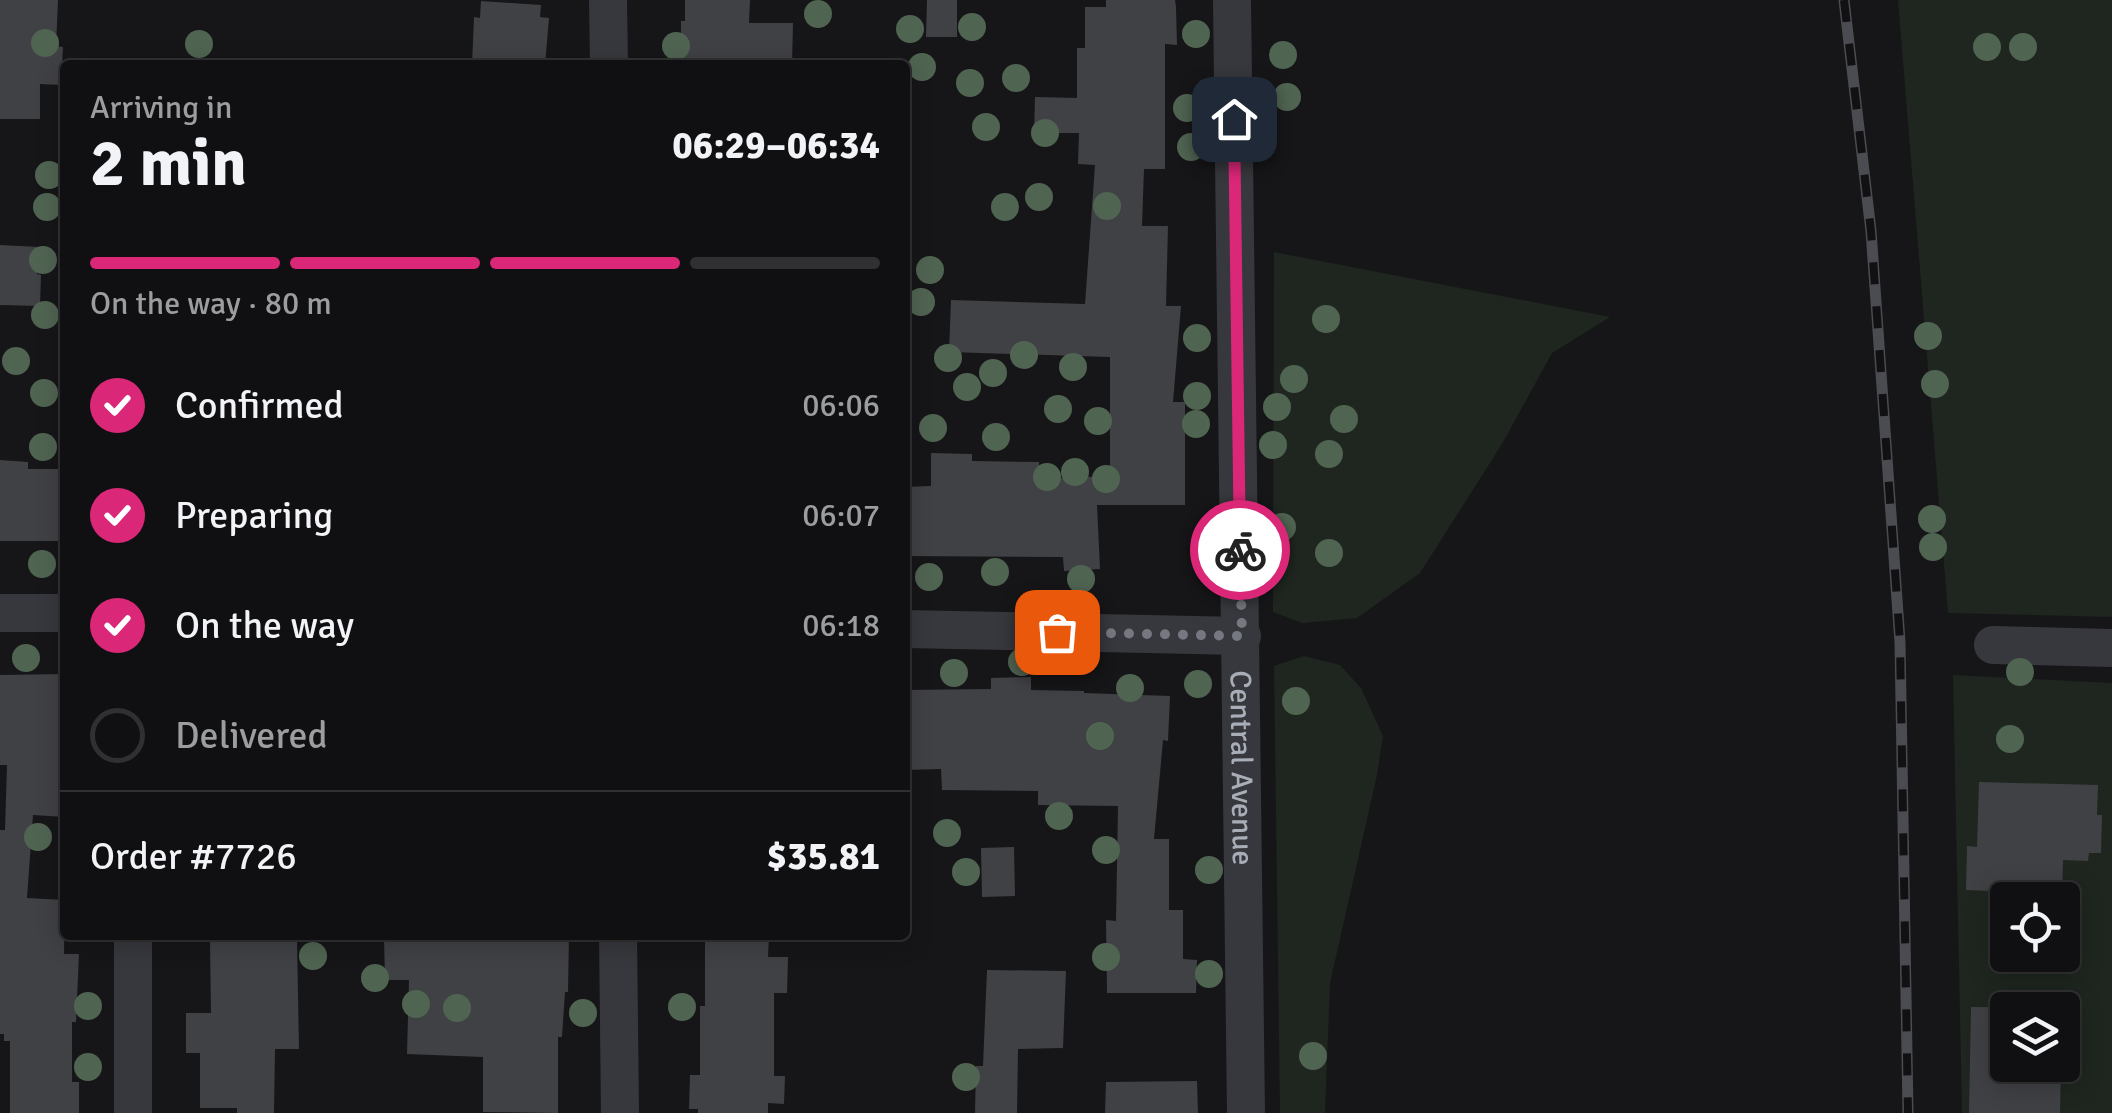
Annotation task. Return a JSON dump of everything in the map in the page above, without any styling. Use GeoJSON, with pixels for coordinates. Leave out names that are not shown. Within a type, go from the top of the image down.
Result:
{"type":"FeatureCollection","features":[{"type":"Feature","properties":{"kind":"street"},"geometry":{"type":"LineString","coordinates":[[608,0],[609,60]]}},
{"type":"Feature","properties":{"kind":"street","name":"Central Avenue"},"geometry":{"type":"LineString","coordinates":[[1232,0],[1246,1113]]}},
{"type":"Feature","properties":{"kind":"street"},"geometry":{"type":"LineString","coordinates":[[0,613],[60,614]]}},
{"type":"Feature","properties":{"kind":"street"},"geometry":{"type":"LineString","coordinates":[[910,629],[1242,636]]}},
{"type":"Feature","properties":{"kind":"street"},"geometry":{"type":"LineString","coordinates":[[1994,645],[2112,648]]}},
{"type":"Feature","properties":{"kind":"street"},"geometry":{"type":"LineString","coordinates":[[133,940],[133,1113]]}},
{"type":"Feature","properties":{"kind":"street"},"geometry":{"type":"LineString","coordinates":[[618,940],[620,1113]]}},
{"type":"Feature","properties":{"kind":"shaded area"},"geometry":{"type":"Polygon","coordinates":[[[1898,0],[2112,0],[2112,617],[1948,613],[1898,0]]]}},
{"type":"Feature","properties":{"kind":"shaded area"},"geometry":{"type":"Polygon","coordinates":[[[1274,252],[1610,317],[1552,353],[1502,444],[1420,573],[1357,618],[1302,623],[1273,612],[1274,252]]]}},
{"type":"Feature","properties":{"kind":"shaded area"},"geometry":{"type":"Polygon","coordinates":[[[1304,656],[1340,665],[1361,688],[1383,736],[1330,983],[1325,1113],[1280,1113],[1274,666],[1304,656]]]}},
{"type":"Feature","properties":{"kind":"shaded area"},"geometry":{"type":"Polygon","coordinates":[[[1953,675],[2112,683],[2112,1113],[1962,1113],[1953,675]]]}},
{"type":"Feature","properties":{"kind":"building"},"geometry":{"type":"Polygon","coordinates":[[[0,0],[58,0],[56,46],[63,47],[60,85],[40,84],[40,119],[0,119],[0,0]]]}},
{"type":"Feature","properties":{"kind":"building"},"geometry":{"type":"Polygon","coordinates":[[[685,0],[750,0],[749,23],[793,23],[792,60],[681,60],[681,21],[685,21],[685,0]]]}},
{"type":"Feature","properties":{"kind":"building"},"geometry":{"type":"Polygon","coordinates":[[[927,0],[957,0],[957,37],[926,37],[927,0]]]}},
{"type":"Feature","properties":{"kind":"building"},"geometry":{"type":"Polygon","coordinates":[[[1106,0],[1175,0],[1177,45],[1165,44],[1165,169],[1144,169],[1142,226],[1168,226],[1166,306],[1181,306],[1173,402],[1185,402],[1185,505],[1097,505],[1100,569],[1064,571],[1063,557],[910,556],[910,487],[931,486],[931,453],[972,454],[972,461],[1039,462],[1039,479],[1110,476],[1110,357],[949,352],[951,300],[1085,304],[1095,165],[1078,164],[1079,133],[1034,133],[1035,97],[1077,98],[1077,48],[1085,48],[1085,7],[1106,7],[1106,0]]]}},
{"type":"Feature","properties":{"kind":"building"},"geometry":{"type":"Polygon","coordinates":[[[481,1],[541,5],[540,17],[549,18],[545,60],[472,60],[474,17],[480,18],[481,1]]]}},
{"type":"Feature","properties":{"kind":"building"},"geometry":{"type":"Polygon","coordinates":[[[0,245],[39,247],[40,306],[0,305],[0,245]]]}},
{"type":"Feature","properties":{"kind":"building"},"geometry":{"type":"Polygon","coordinates":[[[0,460],[28,462],[28,469],[60,469],[60,541],[0,541],[0,460]]]}},
{"type":"Feature","properties":{"kind":"building"},"geometry":{"type":"Polygon","coordinates":[[[60,674],[60,817],[33,815],[27,898],[60,900],[64,954],[79,954],[76,1022],[72,1022],[72,1082],[79,1082],[79,1113],[10,1113],[10,1041],[4,1041],[4,1034],[0,1034],[0,830],[5,830],[7,765],[0,765],[0,675],[60,674]]]}},
{"type":"Feature","properties":{"kind":"building"},"geometry":{"type":"Polygon","coordinates":[[[1031,677],[1031,690],[1170,696],[1168,741],[1163,740],[1154,839],[1169,839],[1169,910],[1183,910],[1183,959],[1197,960],[1196,993],[1107,993],[1106,920],[1116,921],[1118,806],[1038,805],[1038,791],[942,790],[941,769],[910,770],[910,690],[991,689],[991,678],[1031,677]]]}},
{"type":"Feature","properties":{"kind":"building"},"geometry":{"type":"Polygon","coordinates":[[[1979,782],[2098,785],[2101,853],[2089,853],[2088,861],[2063,860],[2062,882],[1990,882],[1990,891],[1966,890],[1967,846],[1977,847],[1979,782]]]}},
{"type":"Feature","properties":{"kind":"building"},"geometry":{"type":"Polygon","coordinates":[[[1014,847],[1015,896],[982,897],[981,848],[1014,847]]]}},
{"type":"Feature","properties":{"kind":"building"},"geometry":{"type":"Polygon","coordinates":[[[297,940],[299,1049],[275,1049],[274,1113],[200,1108],[200,1053],[186,1053],[186,1013],[211,1013],[210,941],[297,940]]]}},
{"type":"Feature","properties":{"kind":"building"},"geometry":{"type":"Polygon","coordinates":[[[384,940],[569,940],[568,992],[562,1037],[558,1037],[558,1113],[483,1112],[483,1057],[407,1054],[409,980],[385,980],[384,940]]]}},
{"type":"Feature","properties":{"kind":"building"},"geometry":{"type":"Polygon","coordinates":[[[705,940],[769,940],[768,957],[788,957],[787,993],[774,993],[774,1076],[785,1076],[784,1104],[768,1103],[768,1113],[698,1113],[698,1109],[689,1109],[690,1075],[700,1075],[700,1006],[705,1006],[705,940]]]}},
{"type":"Feature","properties":{"kind":"building"},"geometry":{"type":"Polygon","coordinates":[[[987,970],[1066,971],[1063,1048],[1018,1049],[1017,1113],[975,1113],[976,1066],[983,1066],[987,970]]]}},
{"type":"Feature","properties":{"kind":"building"},"geometry":{"type":"Polygon","coordinates":[[[1971,1007],[1990,1007],[1990,1082],[2061,1082],[2060,1113],[1969,1113],[1971,1007]]]}},
{"type":"Feature","properties":{"kind":"building"},"geometry":{"type":"Polygon","coordinates":[[[1197,1081],[1198,1113],[1105,1113],[1106,1082],[1197,1081]]]}},
{"type":"Feature","properties":{"kind":"railway"},"geometry":{"type":"LineString","coordinates":[[1844,0],[1871,231],[1900,642],[1908,1113]]}},
{"type":"Feature","properties":{"kind":"way so far"},"geometry":{"type":"LineString","coordinates":[[1057,632],[1242,636],[1240,550]]}},
{"type":"Feature","properties":{"kind":"route"},"geometry":{"type":"LineString","coordinates":[[1234,119],[1240,550]]}}]}
